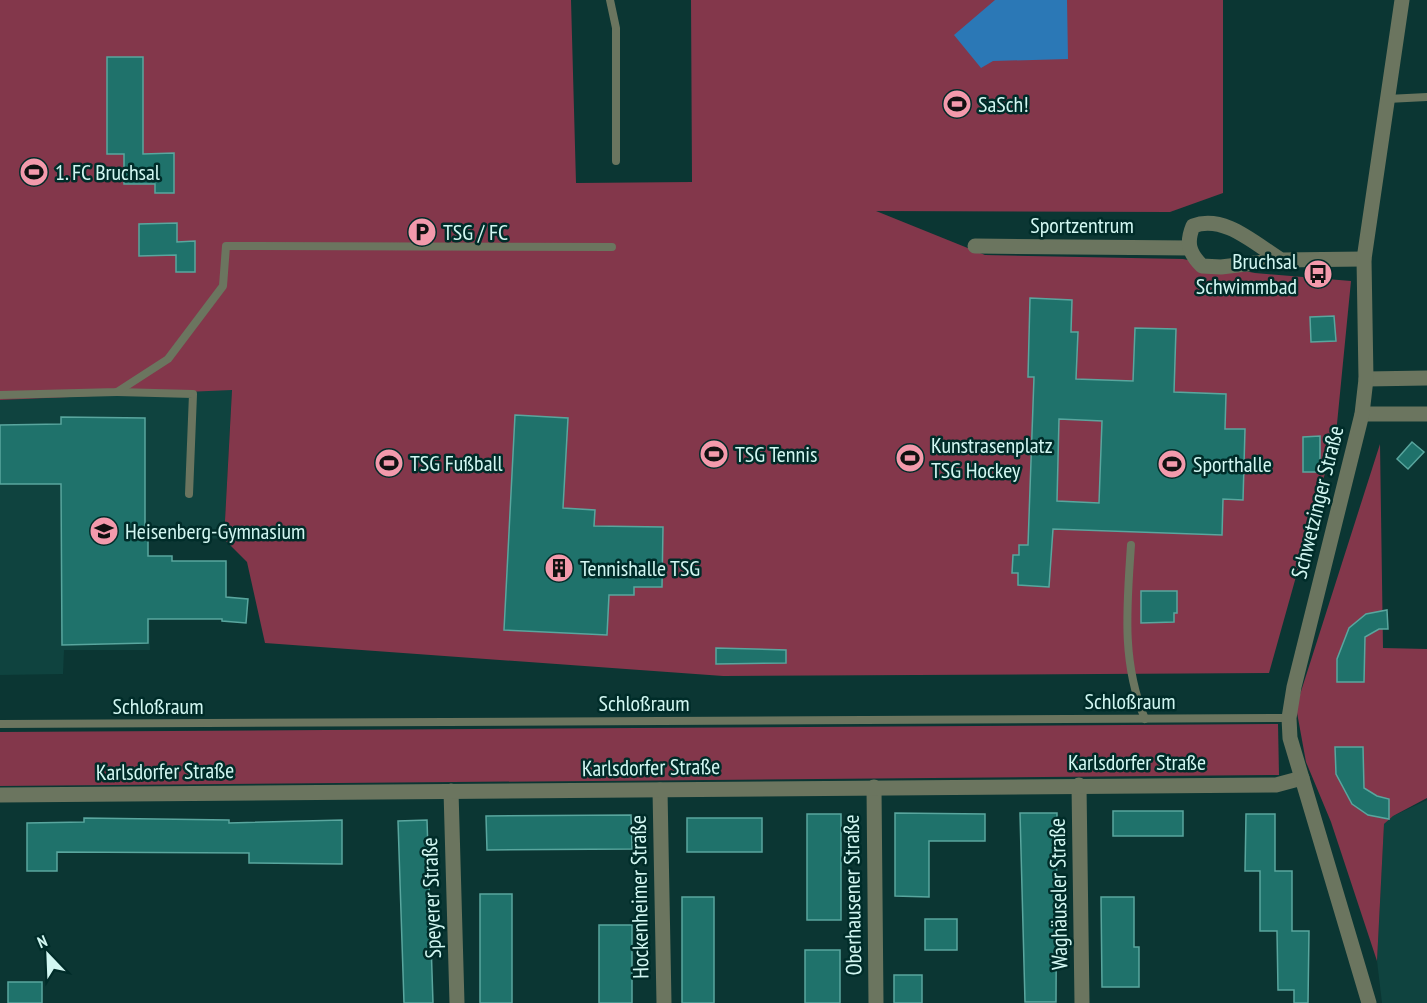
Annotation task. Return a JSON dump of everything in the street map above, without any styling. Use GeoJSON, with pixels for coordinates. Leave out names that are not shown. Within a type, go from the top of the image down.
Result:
{"type":"FeatureCollection","features":[{"type":"Feature","properties":{"kind":"street","name":"Schwetzinger Straße"},"geometry":{"type":"LineString","coordinates":[[1369,1003],[1290,738],[1289,718],[1294,687],[1362,414],[1366,379],[1364,259],[1401,0]]}},
{"type":"Feature","properties":{"kind":"street"},"geometry":{"type":"LineString","coordinates":[[1281,260],[1224,224],[1205,221],[1193,226],[1189,248],[1202,266],[1221,267],[1281,260],[1364,259]]}},
{"type":"Feature","properties":{"kind":"street","name":"Sportzentrum"},"geometry":{"type":"LineString","coordinates":[[975,246],[1189,248]]}},
{"type":"Feature","properties":{"kind":"street"},"geometry":{"type":"LineString","coordinates":[[1366,379],[1427,378]]}},
{"type":"Feature","properties":{"kind":"street"},"geometry":{"type":"LineString","coordinates":[[1362,414],[1427,414]]}},
{"type":"Feature","properties":{"kind":"street","name":"Karlsdorfer Straße"},"geometry":{"type":"LineString","coordinates":[[0,795],[1276,785],[1302,778]]}},
{"type":"Feature","properties":{"kind":"street","name":"Waghäuseler Straße"},"geometry":{"type":"LineString","coordinates":[[1079,785],[1082,1003]]}},
{"type":"Feature","properties":{"kind":"street","name":"Oberhausener Straße"},"geometry":{"type":"LineString","coordinates":[[874,787],[876,1003]]}},
{"type":"Feature","properties":{"kind":"street","name":"Hockenheimer Straße"},"geometry":{"type":"LineString","coordinates":[[660,790],[664,1003]]}},
{"type":"Feature","properties":{"kind":"street","name":"Speyerer Straße"},"geometry":{"type":"LineString","coordinates":[[451,791],[457,1003]]}},
{"type":"Feature","properties":{"kind":"lane"},"geometry":{"type":"LineString","coordinates":[[610,0],[616,27],[616,161]]}},
{"type":"Feature","properties":{"kind":"lane"},"geometry":{"type":"LineString","coordinates":[[1387,99],[1427,97]]}},
{"type":"Feature","properties":{"kind":"lane"},"geometry":{"type":"LineString","coordinates":[[117,393],[168,359],[213,302],[223,286],[226,246],[612,247]]}},
{"type":"Feature","properties":{"kind":"lane"},"geometry":{"type":"LineString","coordinates":[[0,394],[193,394],[189,494]]}},
{"type":"Feature","properties":{"kind":"lane"},"geometry":{"type":"LineString","coordinates":[[1131,545],[1126,625],[1128,660],[1135,695],[1145,719]]}},
{"type":"Feature","properties":{"kind":"lane","name":"Schloßraum"},"geometry":{"type":"LineString","coordinates":[[0,724],[1289,718]]}},
{"type":"Feature","properties":{"kind":"shaded area"},"geometry":{"type":"Polygon","coordinates":[[[0,0],[571,0],[576,183],[692,182],[691,0],[1223,0],[1223,193],[1170,212],[876,211],[985,255],[1183,259],[1255,273],[1351,281],[1336,434],[1269,673],[723,676],[265,643],[247,562],[224,539],[232,390],[0,400],[0,0]]]}},
{"type":"Feature","properties":{"kind":"shaded area"},"geometry":{"type":"Polygon","coordinates":[[[232,389],[224,539],[148,536],[150,650],[64,650],[63,674],[0,675],[0,400],[232,389]]]}},
{"type":"Feature","properties":{"kind":"shaded area"},"geometry":{"type":"Polygon","coordinates":[[[1380,444],[1383,648],[1427,649],[1427,798],[1393,816],[1384,824],[1377,961],[1331,822],[1306,762],[1296,707],[1380,444]]]}},
{"type":"Feature","properties":{"kind":"shaded area"},"geometry":{"type":"Polygon","coordinates":[[[1278,724],[1279,775],[0,786],[0,732],[1278,724]]]}},
{"type":"Feature","properties":{"kind":"shaded area"},"geometry":{"type":"Polygon","coordinates":[[[1427,800],[1427,1003],[1382,1003],[1377,961],[1384,824],[1393,816],[1427,800]]]}},
{"type":"Feature","properties":{"kind":"water"},"geometry":{"type":"Polygon","coordinates":[[[995,0],[1067,0],[1068,59],[993,61],[981,68],[954,35],[995,0]]]}},
{"type":"Feature","properties":{"kind":"building"},"geometry":{"type":"Polygon","coordinates":[[[107,57],[143,57],[143,154],[174,153],[174,193],[155,193],[155,184],[124,184],[124,154],[107,154],[107,57]]]}},
{"type":"Feature","properties":{"kind":"building"},"geometry":{"type":"Polygon","coordinates":[[[177,223],[177,242],[195,241],[195,272],[176,272],[176,255],[139,256],[139,224],[177,223]]]}},
{"type":"Feature","properties":{"kind":"building","name":"Sporthalle"},"geometry":{"type":"Polygon","coordinates":[[[1030,298],[1072,300],[1071,332],[1078,332],[1076,379],[1133,381],[1135,328],[1176,329],[1174,392],[1226,394],[1225,429],[1245,429],[1243,500],[1223,499],[1222,535],[1053,529],[1049,587],[1018,585],[1018,573],[1012,573],[1013,555],[1019,555],[1019,545],[1028,545],[1034,377],[1028,377],[1030,298]],[[1059,419],[1057,501],[1099,503],[1102,421],[1059,419]]]}},
{"type":"Feature","properties":{"kind":"building"},"geometry":{"type":"Polygon","coordinates":[[[1334,316],[1336,341],[1311,342],[1310,317],[1334,316]]]}},
{"type":"Feature","properties":{"kind":"building"},"geometry":{"type":"Polygon","coordinates":[[[515,415],[568,418],[563,508],[595,510],[594,526],[663,527],[662,587],[634,587],[634,595],[609,595],[607,635],[504,630],[515,415]]]}},
{"type":"Feature","properties":{"kind":"building","name":"Heisenberg-Gymnasium"},"geometry":{"type":"Polygon","coordinates":[[[61,417],[145,418],[145,527],[148,535],[148,556],[172,556],[172,561],[226,561],[226,597],[248,599],[246,623],[222,621],[222,619],[148,619],[148,643],[62,645],[61,484],[0,484],[0,425],[61,424],[61,417]]]}},
{"type":"Feature","properties":{"kind":"building"},"geometry":{"type":"Polygon","coordinates":[[[1320,436],[1320,472],[1303,472],[1303,437],[1320,436]]]}},
{"type":"Feature","properties":{"kind":"building"},"geometry":{"type":"Polygon","coordinates":[[[1412,442],[1424,452],[1408,469],[1397,459],[1412,442]]]}},
{"type":"Feature","properties":{"kind":"building"},"geometry":{"type":"Polygon","coordinates":[[[1141,591],[1177,591],[1177,613],[1174,613],[1174,622],[1141,623],[1141,591]]]}},
{"type":"Feature","properties":{"kind":"building"},"geometry":{"type":"Polygon","coordinates":[[[1387,610],[1388,629],[1379,629],[1365,637],[1364,682],[1337,682],[1337,659],[1349,628],[1366,614],[1387,610]]]}},
{"type":"Feature","properties":{"kind":"building"},"geometry":{"type":"Polygon","coordinates":[[[716,648],[786,650],[786,663],[716,664],[716,648]]]}},
{"type":"Feature","properties":{"kind":"building"},"geometry":{"type":"Polygon","coordinates":[[[1335,747],[1363,747],[1364,788],[1377,796],[1389,799],[1389,819],[1368,815],[1352,804],[1336,774],[1335,747]]]}},
{"type":"Feature","properties":{"kind":"building"},"geometry":{"type":"Polygon","coordinates":[[[1113,811],[1183,811],[1183,836],[1113,836],[1113,811]]]}},
{"type":"Feature","properties":{"kind":"building"},"geometry":{"type":"Polygon","coordinates":[[[895,813],[985,814],[985,841],[929,841],[929,897],[895,896],[895,813]]]}},
{"type":"Feature","properties":{"kind":"building"},"geometry":{"type":"Polygon","coordinates":[[[1020,813],[1057,813],[1056,1002],[1025,1002],[1020,813]]]}},
{"type":"Feature","properties":{"kind":"building"},"geometry":{"type":"Polygon","coordinates":[[[807,814],[841,814],[841,920],[807,920],[807,814]]]}},
{"type":"Feature","properties":{"kind":"building"},"geometry":{"type":"Polygon","coordinates":[[[1246,814],[1275,814],[1275,871],[1292,871],[1292,931],[1309,931],[1308,1003],[1294,1003],[1294,990],[1278,990],[1277,931],[1260,931],[1260,871],[1245,871],[1246,814]]]}},
{"type":"Feature","properties":{"kind":"building"},"geometry":{"type":"Polygon","coordinates":[[[631,815],[632,849],[487,850],[486,816],[631,815]]]}},
{"type":"Feature","properties":{"kind":"building"},"geometry":{"type":"Polygon","coordinates":[[[84,818],[229,820],[229,823],[342,820],[342,864],[249,863],[249,853],[57,852],[57,871],[27,871],[27,823],[84,822],[84,818]]]}},
{"type":"Feature","properties":{"kind":"building"},"geometry":{"type":"Polygon","coordinates":[[[687,818],[762,818],[762,852],[687,852],[687,818]]]}},
{"type":"Feature","properties":{"kind":"building"},"geometry":{"type":"Polygon","coordinates":[[[427,820],[433,1003],[404,1003],[398,821],[427,820]]]}},
{"type":"Feature","properties":{"kind":"building"},"geometry":{"type":"Polygon","coordinates":[[[480,894],[512,894],[512,1003],[480,1003],[480,894]]]}},
{"type":"Feature","properties":{"kind":"building"},"geometry":{"type":"Polygon","coordinates":[[[682,897],[714,897],[714,1003],[682,1003],[682,897]]]}},
{"type":"Feature","properties":{"kind":"building"},"geometry":{"type":"Polygon","coordinates":[[[1101,897],[1134,897],[1134,947],[1139,947],[1139,987],[1102,987],[1101,897]]]}},
{"type":"Feature","properties":{"kind":"building"},"geometry":{"type":"Polygon","coordinates":[[[925,919],[957,919],[957,950],[925,950],[925,919]]]}},
{"type":"Feature","properties":{"kind":"building"},"geometry":{"type":"Polygon","coordinates":[[[599,925],[632,925],[632,1003],[599,1003],[599,925]]]}},
{"type":"Feature","properties":{"kind":"building"},"geometry":{"type":"Polygon","coordinates":[[[805,950],[840,950],[840,1003],[805,1003],[805,950]]]}},
{"type":"Feature","properties":{"kind":"building"},"geometry":{"type":"Polygon","coordinates":[[[894,975],[922,975],[922,1003],[894,1003],[894,975]]]}},
{"type":"Feature","properties":{"kind":"building"},"geometry":{"type":"Polygon","coordinates":[[[8,982],[42,982],[42,1003],[8,1003],[8,982]]]}},
{"type":"Feature","properties":{"kind":"place","name":"SaSch!"},"geometry":{"type":"Point","coordinates":[957,104]}},
{"type":"Feature","properties":{"kind":"place","name":"1. FC Bruchsal"},"geometry":{"type":"Point","coordinates":[34,172]}},
{"type":"Feature","properties":{"kind":"place","name":"TSG / FC"},"geometry":{"type":"Point","coordinates":[422,232]}},
{"type":"Feature","properties":{"kind":"place","name":"Bruchsal Schwimmbad"},"geometry":{"type":"Point","coordinates":[1318,274]}},
{"type":"Feature","properties":{"kind":"place","name":"TSG Tennis"},"geometry":{"type":"Point","coordinates":[714,454]}},
{"type":"Feature","properties":{"kind":"place","name":"Kunstrasenplatz TSG Hockey"},"geometry":{"type":"Point","coordinates":[910,458]}},
{"type":"Feature","properties":{"kind":"place","name":"TSG Fußball"},"geometry":{"type":"Point","coordinates":[389,463]}},
{"type":"Feature","properties":{"kind":"place","name":"Sporthalle"},"geometry":{"type":"Point","coordinates":[1172,464]}},
{"type":"Feature","properties":{"kind":"place","name":"Heisenberg-Gymnasium"},"geometry":{"type":"Point","coordinates":[104,531]}},
{"type":"Feature","properties":{"kind":"place","name":"Tennishalle TSG"},"geometry":{"type":"Point","coordinates":[559,568]}}]}
